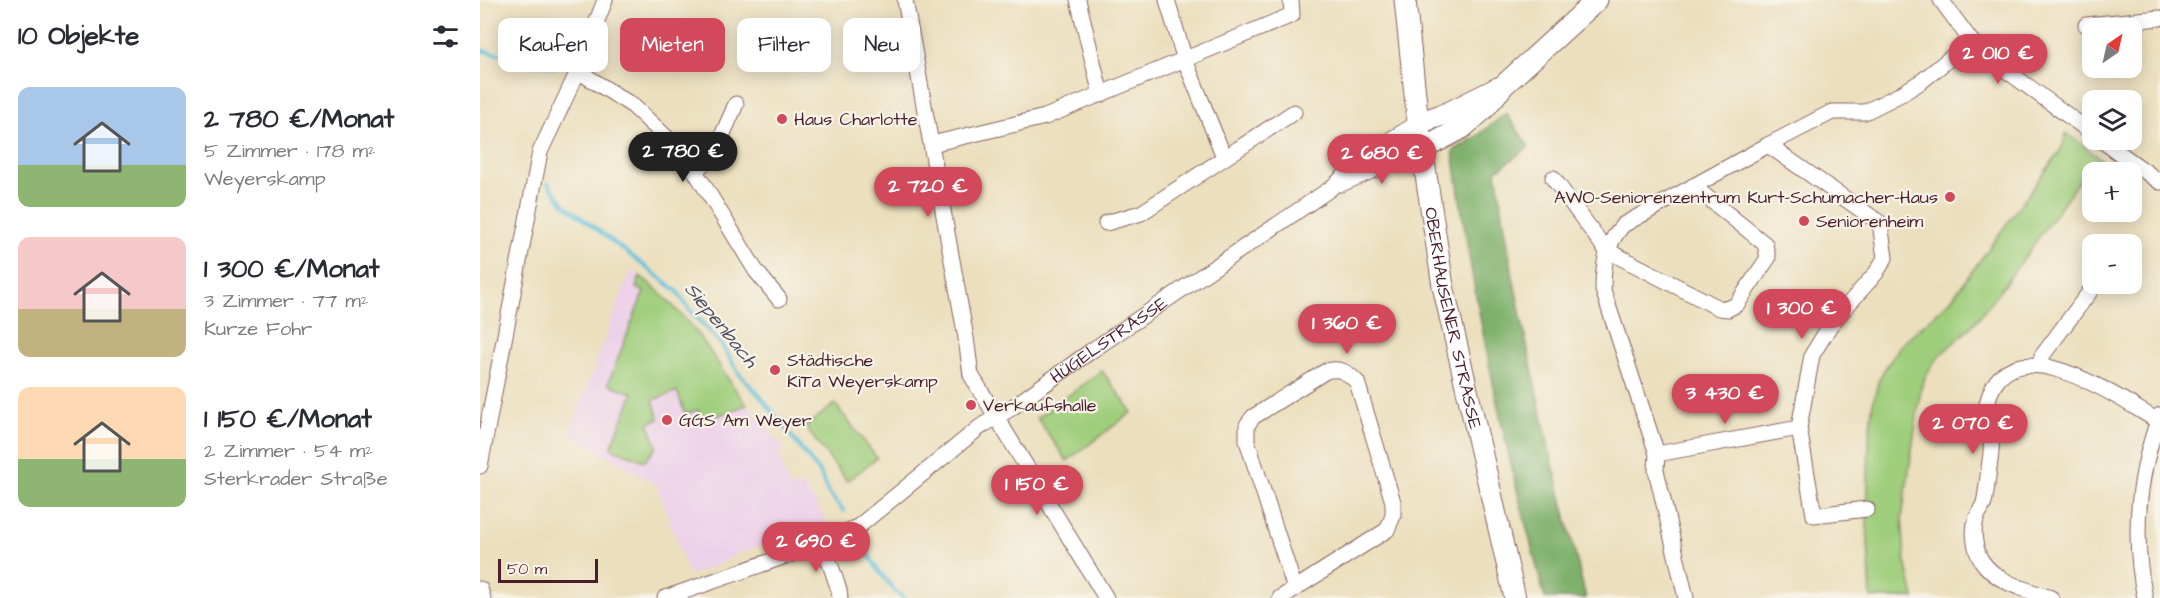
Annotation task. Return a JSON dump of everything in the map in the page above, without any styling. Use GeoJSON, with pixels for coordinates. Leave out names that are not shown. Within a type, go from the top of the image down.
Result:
{"type":"FeatureCollection","features":[{"type":"Feature","properties":{"kind":"main road","name":"OBERHAUSENER STRASSE"},"geometry":{"type":"LineString","coordinates":[[1406,0],[1421,150],[1443,286],[1515,598]]}},
{"type":"Feature","properties":{"kind":"main road","name":"HÜGELSTRASSE"},"geometry":{"type":"LineString","coordinates":[[1421,150],[1462,128],[1483,110],[1504,85],[1597,0]]}},
{"type":"Feature","properties":{"kind":"main road","name":"HÜGELSTRASSE"},"geometry":{"type":"LineString","coordinates":[[1418,123],[1448,113],[1504,85]]}},
{"type":"Feature","properties":{"kind":"street"},"geometry":{"type":"LineString","coordinates":[[597,18],[604,0]]}},
{"type":"Feature","properties":{"kind":"street"},"geometry":{"type":"LineString","coordinates":[[905,0],[971,375],[1106,598]]}},
{"type":"Feature","properties":{"kind":"street"},"geometry":{"type":"LineString","coordinates":[[1078,0],[1101,95]]}},
{"type":"Feature","properties":{"kind":"street"},"geometry":{"type":"LineString","coordinates":[[1167,0],[1185,60],[1224,158]]}},
{"type":"Feature","properties":{"kind":"street"},"geometry":{"type":"LineString","coordinates":[[932,144],[1045,117],[1101,95],[1292,15],[1291,0]]}},
{"type":"Feature","properties":{"kind":"street"},"geometry":{"type":"LineString","coordinates":[[1941,0],[1971,41],[1996,63],[2082,126]]}},
{"type":"Feature","properties":{"kind":"street"},"geometry":{"type":"LineString","coordinates":[[2142,20],[2160,18]]}},
{"type":"Feature","properties":{"kind":"street"},"geometry":{"type":"LineString","coordinates":[[1686,598],[1656,470],[1657,454],[1603,290],[1606,250],[1623,225],[1832,112],[1865,112],[1883,103],[1922,81],[1971,41]]}},
{"type":"Feature","properties":{"kind":"street"},"geometry":{"type":"LineString","coordinates":[[480,466],[540,152],[578,72]]}},
{"type":"Feature","properties":{"kind":"street"},"geometry":{"type":"LineString","coordinates":[[580,72],[633,106],[666,137],[695,171],[756,271],[779,299]]}},
{"type":"Feature","properties":{"kind":"street"},"geometry":{"type":"LineString","coordinates":[[695,171],[714,154],[736,104]]}},
{"type":"Feature","properties":{"kind":"street"},"geometry":{"type":"LineString","coordinates":[[1106,223],[1141,213],[1294,112]]}},
{"type":"Feature","properties":{"kind":"street","name":"HÜGELSTRASSE"},"geometry":{"type":"LineString","coordinates":[[665,598],[823,543],[859,526],[980,427],[1330,189],[1373,150],[1418,123]]}},
{"type":"Feature","properties":{"kind":"street"},"geometry":{"type":"LineString","coordinates":[[1768,145],[1880,223],[1885,258],[1881,266],[1831,324],[1812,355],[1798,428],[1814,515],[1867,509]]}},
{"type":"Feature","properties":{"kind":"street","name":"HÜGELSTRASSE"},"geometry":{"type":"LineString","coordinates":[[1330,189],[1421,150]]}},
{"type":"Feature","properties":{"kind":"street"},"geometry":{"type":"LineString","coordinates":[[2115,150],[2160,182]]}},
{"type":"Feature","properties":{"kind":"street"},"geometry":{"type":"LineString","coordinates":[[1553,178],[1606,250],[1719,308],[1728,309],[1737,304],[1768,258],[1765,244],[1693,186]]}},
{"type":"Feature","properties":{"kind":"street"},"geometry":{"type":"LineString","coordinates":[[2040,365],[2042,356],[2088,294]]}},
{"type":"Feature","properties":{"kind":"street"},"geometry":{"type":"LineString","coordinates":[[2052,598],[2009,592],[2000,578],[1981,560],[1974,526],[1986,491],[1992,437],[1986,414],[1992,390],[2005,373],[2027,364],[2040,365],[2092,383],[2159,418],[2145,465],[2139,497],[2138,545],[2145,598]]}},
{"type":"Feature","properties":{"kind":"street"},"geometry":{"type":"LineString","coordinates":[[1280,598],[1387,530],[1393,516],[1393,502],[1358,382],[1347,372],[1336,368],[1326,371],[1253,417],[1247,425],[1247,441],[1294,589]]}},
{"type":"Feature","properties":{"kind":"street"},"geometry":{"type":"LineString","coordinates":[[1657,454],[1798,428]]}},
{"type":"Feature","properties":{"kind":"street"},"geometry":{"type":"LineString","coordinates":[[823,543],[840,598]]}},
{"type":"Feature","properties":{"kind":"street"},"geometry":{"type":"LineString","coordinates":[[480,589],[483,598]]}},
{"type":"Feature","properties":{"kind":"shaded area","name":"GGS Am Weyer"},"geometry":{"type":"Polygon","coordinates":[[[631,270],[659,292],[706,346],[731,386],[785,449],[779,452],[789,488],[803,485],[830,525],[792,538],[779,539],[689,575],[657,485],[569,434],[631,270]]]}},
{"type":"Feature","properties":{"kind":"green space"},"geometry":{"type":"Polygon","coordinates":[[[1506,113],[1529,147],[1496,171],[1513,277],[1549,448],[1586,598],[1545,598],[1501,418],[1464,228],[1453,151],[1476,137],[1506,113]]]}},
{"type":"Feature","properties":{"kind":"green space"},"geometry":{"type":"Polygon","coordinates":[[[2066,133],[2082,145],[2082,150],[2089,150],[2101,159],[2097,162],[2082,162],[2082,176],[2018,266],[1976,321],[1938,357],[1926,375],[1921,388],[1902,518],[1905,558],[1914,598],[1871,598],[1867,522],[1869,439],[1872,408],[1878,382],[1901,345],[1951,300],[2063,145],[2066,133]]]}},
{"type":"Feature","properties":{"kind":"green space"},"geometry":{"type":"Polygon","coordinates":[[[640,276],[667,300],[693,329],[747,405],[703,421],[698,410],[685,414],[677,391],[653,400],[659,419],[648,423],[657,447],[645,461],[611,448],[633,393],[608,384],[644,291],[636,288],[640,276]]]}},
{"type":"Feature","properties":{"kind":"green space"},"geometry":{"type":"Polygon","coordinates":[[[1102,371],[1132,412],[1067,461],[1037,418],[1102,371]]]}},
{"type":"Feature","properties":{"kind":"green space"},"geometry":{"type":"Polygon","coordinates":[[[835,404],[877,458],[847,481],[805,427],[835,404]]]}},
{"type":"Feature","properties":{"kind":"waterway","name":"Siepenbach"},"geometry":{"type":"LineString","coordinates":[[480,50],[498,54]]}},
{"type":"Feature","properties":{"kind":"waterway","name":"Siepenbach"},"geometry":{"type":"LineString","coordinates":[[548,183],[564,204],[677,291],[689,309],[722,345],[740,375],[760,396],[820,473],[829,494],[844,511]]}},
{"type":"Feature","properties":{"kind":"waterway","name":"Siepenbach"},"geometry":{"type":"LineString","coordinates":[[863,545],[878,570],[895,591],[904,598]]}},
{"type":"Feature","properties":{"kind":"place","name":"Haus Charlotte"},"geometry":{"type":"Point","coordinates":[782,119]}},
{"type":"Feature","properties":{"kind":"place","name":"AWO-Seniorenzentrum Kurt-Schumacher-Haus"},"geometry":{"type":"Point","coordinates":[1950,197]}},
{"type":"Feature","properties":{"kind":"place","name":"Seniorenheim"},"geometry":{"type":"Point","coordinates":[1804,221]}},
{"type":"Feature","properties":{"kind":"place","name":"Städtische KiTa Weyerskamp"},"geometry":{"type":"Point","coordinates":[775,370]}},
{"type":"Feature","properties":{"kind":"place","name":"Verkaufshalle"},"geometry":{"type":"Point","coordinates":[971,405]}},
{"type":"Feature","properties":{"kind":"place","name":"GGS Am Weyer"},"geometry":{"type":"Point","coordinates":[667,420]}}]}
